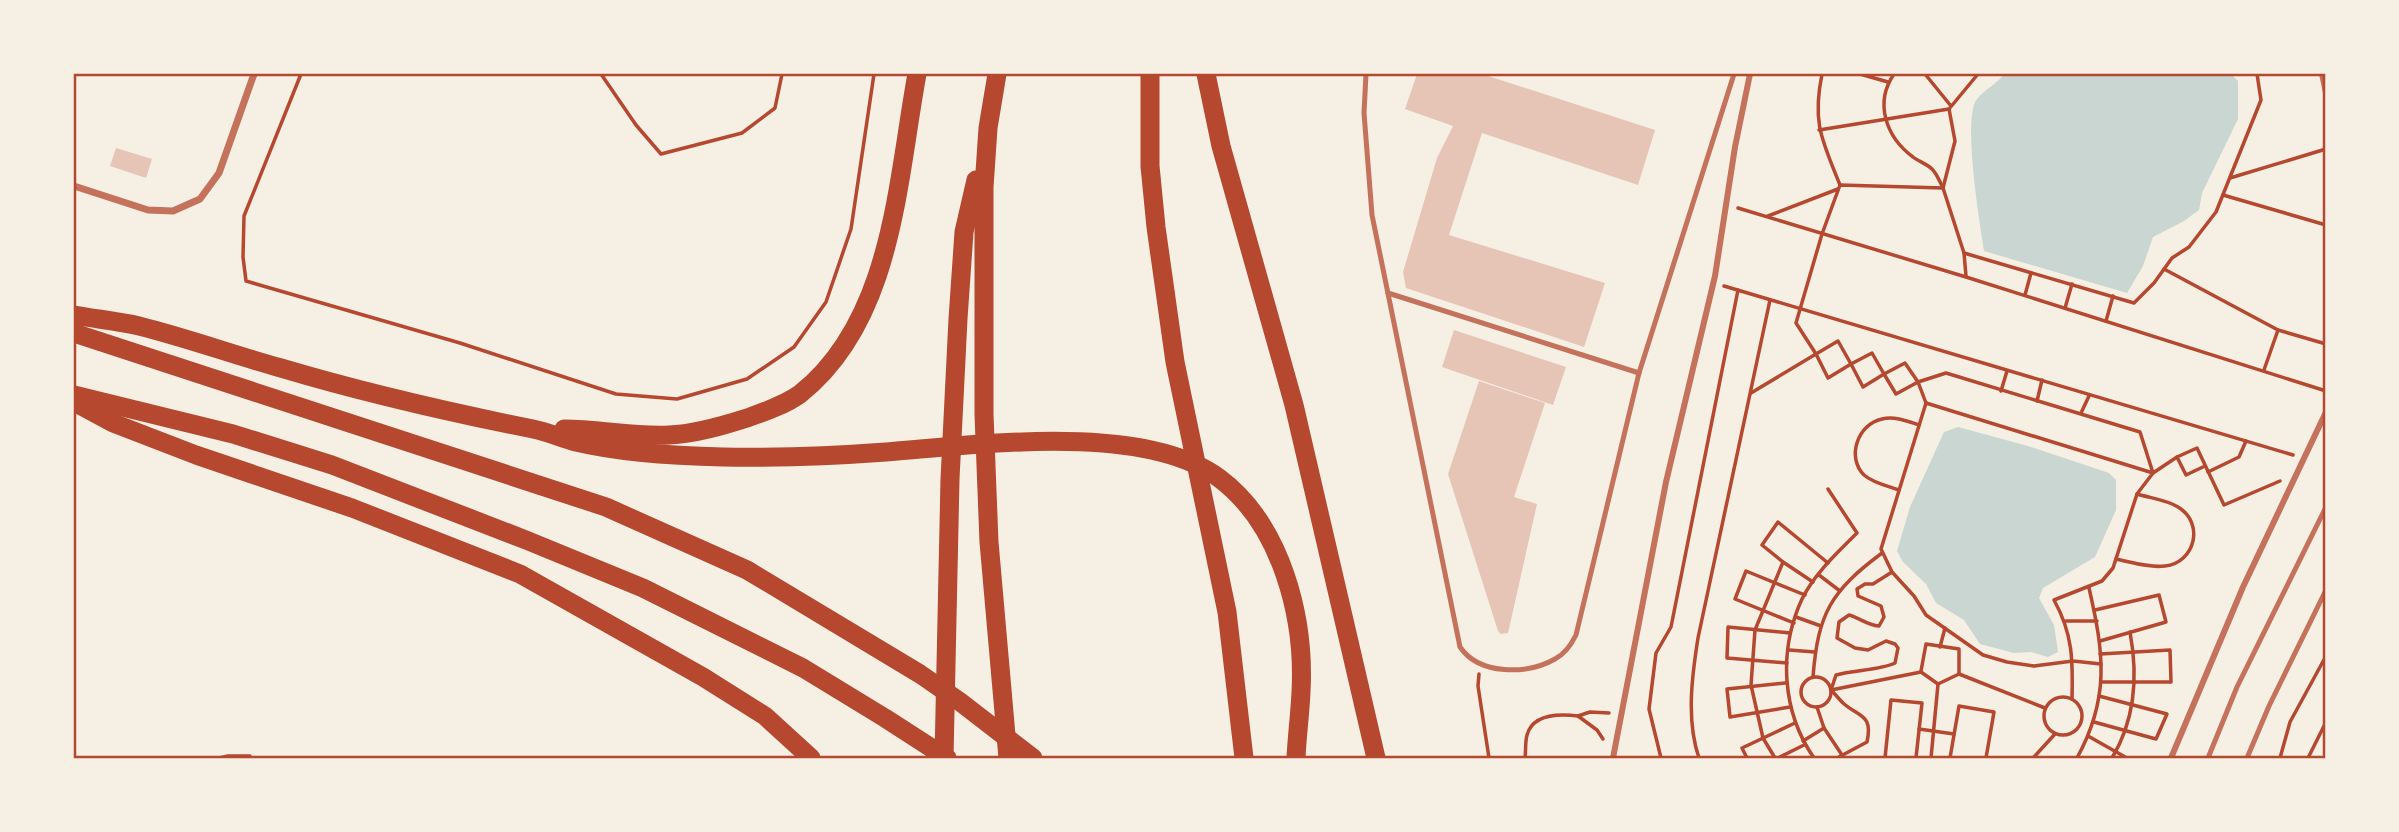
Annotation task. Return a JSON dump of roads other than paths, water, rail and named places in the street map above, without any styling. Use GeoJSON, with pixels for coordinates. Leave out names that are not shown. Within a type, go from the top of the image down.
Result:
{"type":"FeatureCollection","features":[{"type":"Feature","properties":{"kind":"highway"},"geometry":{"type":"LineString","coordinates":[[537,430],[579,429],[670,435],[698,431],[770,410],[798,396],[830,366],[852,334],[869,299],[892,221],[917,74]]}},
{"type":"Feature","properties":{"kind":"highway"},"geometry":{"type":"LineString","coordinates":[[945,758],[950,479],[964,232],[988,128],[997,74]]}},
{"type":"Feature","properties":{"kind":"highway"},"geometry":{"type":"LineString","coordinates":[[1150,74],[1150,166],[1158,240],[1175,362],[1227,612],[1244,758]]}},
{"type":"Feature","properties":{"kind":"highway"},"geometry":{"type":"LineString","coordinates":[[1206,74],[1222,146],[1294,405],[1376,758]]}},
{"type":"Feature","properties":{"kind":"highway"},"geometry":{"type":"LineString","coordinates":[[988,128],[983,230],[984,414],[989,542],[1008,758]]}},
{"type":"Feature","properties":{"kind":"highway"},"geometry":{"type":"LineString","coordinates":[[74,315],[138,326],[352,389],[537,430],[578,442],[620,449],[778,457],[1063,441],[1130,446],[1176,458],[1219,478],[1251,509],[1267,534],[1287,584],[1299,645],[1301,689],[1296,758]]}},
{"type":"Feature","properties":{"kind":"highway"},"geometry":{"type":"LineString","coordinates":[[74,333],[606,507],[747,570],[881,650],[959,701],[1033,758]]}},
{"type":"Feature","properties":{"kind":"highway"},"geometry":{"type":"LineString","coordinates":[[74,395],[233,434],[332,465],[643,588],[730,629],[803,668],[886,718],[945,758]]}},
{"type":"Feature","properties":{"kind":"highway"},"geometry":{"type":"LineString","coordinates":[[74,402],[113,423],[195,455],[352,508],[520,574],[724,690],[765,716],[811,758]]}},
{"type":"Feature","properties":{"kind":"highway"},"geometry":{"type":"LineString","coordinates":[[1369,758],[1370,734]]}},
{"type":"Feature","properties":{"kind":"street"},"geometry":{"type":"LineString","coordinates":[[74,186],[148,210],[173,211],[200,200],[219,173],[254,74]]}},
{"type":"Feature","properties":{"kind":"street"},"geometry":{"type":"LineString","coordinates":[[1613,757],[1666,482],[1713,283],[1750,74]]}},
{"type":"Feature","properties":{"kind":"street"},"geometry":{"type":"LineString","coordinates":[[2322,74],[2326,93]]}},
{"type":"Feature","properties":{"kind":"street"},"geometry":{"type":"LineString","coordinates":[[2171,758],[2243,587],[2326,412]]}},
{"type":"Feature","properties":{"kind":"lane"},"geometry":{"type":"LineString","coordinates":[[1366,74],[1364,113],[1372,215],[1460,647],[1466,656],[1480,665],[1501,669],[1544,665],[1569,648],[1576,635],[1639,373],[1734,74]]}},
{"type":"Feature","properties":{"kind":"lane"},"geometry":{"type":"LineString","coordinates":[[1388,293],[1639,373]]}},
{"type":"Feature","properties":{"kind":"lane"},"geometry":{"type":"LineString","coordinates":[[2208,758],[2237,687],[2326,507]]}},
{"type":"Feature","properties":{"kind":"lane"},"geometry":{"type":"LineString","coordinates":[[2247,758],[2269,706],[2326,590]]}}]}
